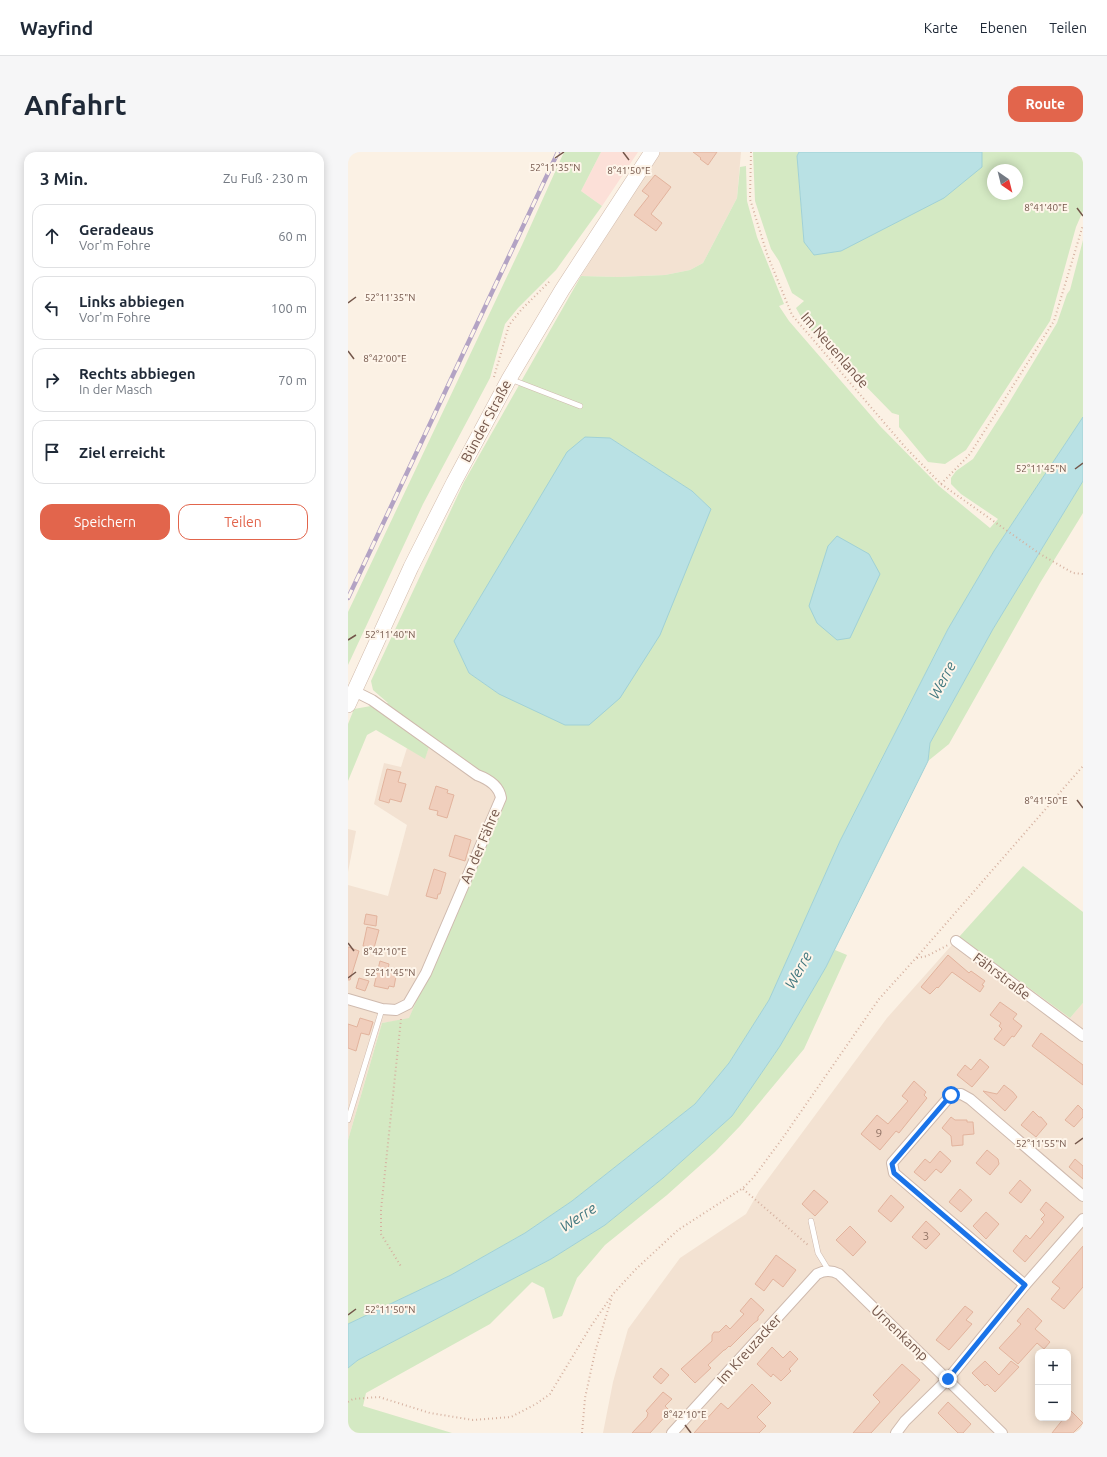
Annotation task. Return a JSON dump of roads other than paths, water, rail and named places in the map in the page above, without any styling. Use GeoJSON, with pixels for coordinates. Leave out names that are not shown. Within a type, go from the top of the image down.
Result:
{"type":"FeatureCollection","features":[{"type":"Feature","properties":{"kind":"main road","name":"Bünder Straße"},"geometry":{"type":"LineString","coordinates":[[348,705],[411,567],[509,379],[562,290],[652,152]]}},
{"type":"Feature","properties":{"kind":"street","name":"An der Fähre"},"geometry":{"type":"LineString","coordinates":[[354,691],[372,700],[477,774],[487,779],[495,785],[501,798],[426,973],[408,1004],[396,1010],[382,1009]]}},
{"type":"Feature","properties":{"kind":"street","name":"Fährstraße"},"geometry":{"type":"LineString","coordinates":[[956,941],[1083,1036]]}},
{"type":"Feature","properties":{"kind":"street"},"geometry":{"type":"LineString","coordinates":[[348,999],[382,1009]]}},
{"type":"Feature","properties":{"kind":"street"},"geometry":{"type":"LineString","coordinates":[[1025,1285],[894,1173],[892,1164],[951,1095],[961,1094],[970,1099],[1083,1196]]}},
{"type":"Feature","properties":{"kind":"street"},"geometry":{"type":"LineString","coordinates":[[896,1433],[905,1421],[948,1379],[1025,1285],[1083,1219]]}},
{"type":"Feature","properties":{"kind":"street","name":"Im Kreuzacker"},"geometry":{"type":"LineString","coordinates":[[672,1433],[817,1274],[823,1271],[829,1271]]}},
{"type":"Feature","properties":{"kind":"street","name":"Urnenkamp"},"geometry":{"type":"LineString","coordinates":[[829,1271],[839,1274],[1002,1433]]}},
{"type":"Feature","properties":{"kind":"lane"},"geometry":{"type":"LineString","coordinates":[[509,379],[580,406]]}},
{"type":"Feature","properties":{"kind":"lane"},"geometry":{"type":"LineString","coordinates":[[348,1120],[382,1009]]}},
{"type":"Feature","properties":{"kind":"lane"},"geometry":{"type":"LineString","coordinates":[[811,1222],[818,1253],[829,1271]]}},
{"type":"Feature","properties":{"kind":"water"},"geometry":{"type":"Polygon","coordinates":[[[799,152],[982,152],[982,167],[944,198],[841,251],[814,255],[804,242],[797,156],[799,152]]]}},
{"type":"Feature","properties":{"kind":"water","name":"Werre"},"geometry":{"type":"Polygon","coordinates":[[[1083,417],[1083,481],[993,629],[930,743],[928,761],[826,967],[780,1046],[732,1116],[663,1178],[605,1225],[551,1259],[358,1360],[348,1368],[348,1324],[451,1275],[525,1233],[572,1201],[695,1104],[729,1063],[769,1000],[840,841],[948,629],[994,551],[1083,417]]]}},
{"type":"Feature","properties":{"kind":"water"},"geometry":{"type":"Polygon","coordinates":[[[585,437],[610,438],[692,491],[711,509],[660,635],[620,698],[589,725],[565,725],[499,694],[469,673],[454,641],[567,452],[585,437]]]}},
{"type":"Feature","properties":{"kind":"water"},"geometry":{"type":"Polygon","coordinates":[[[837,536],[869,554],[880,574],[850,638],[837,640],[817,623],[809,606],[828,546],[837,536]]]}},
{"type":"Feature","properties":{"kind":"railway"},"geometry":{"type":"LineString","coordinates":[[348,598],[558,152]]}}]}
